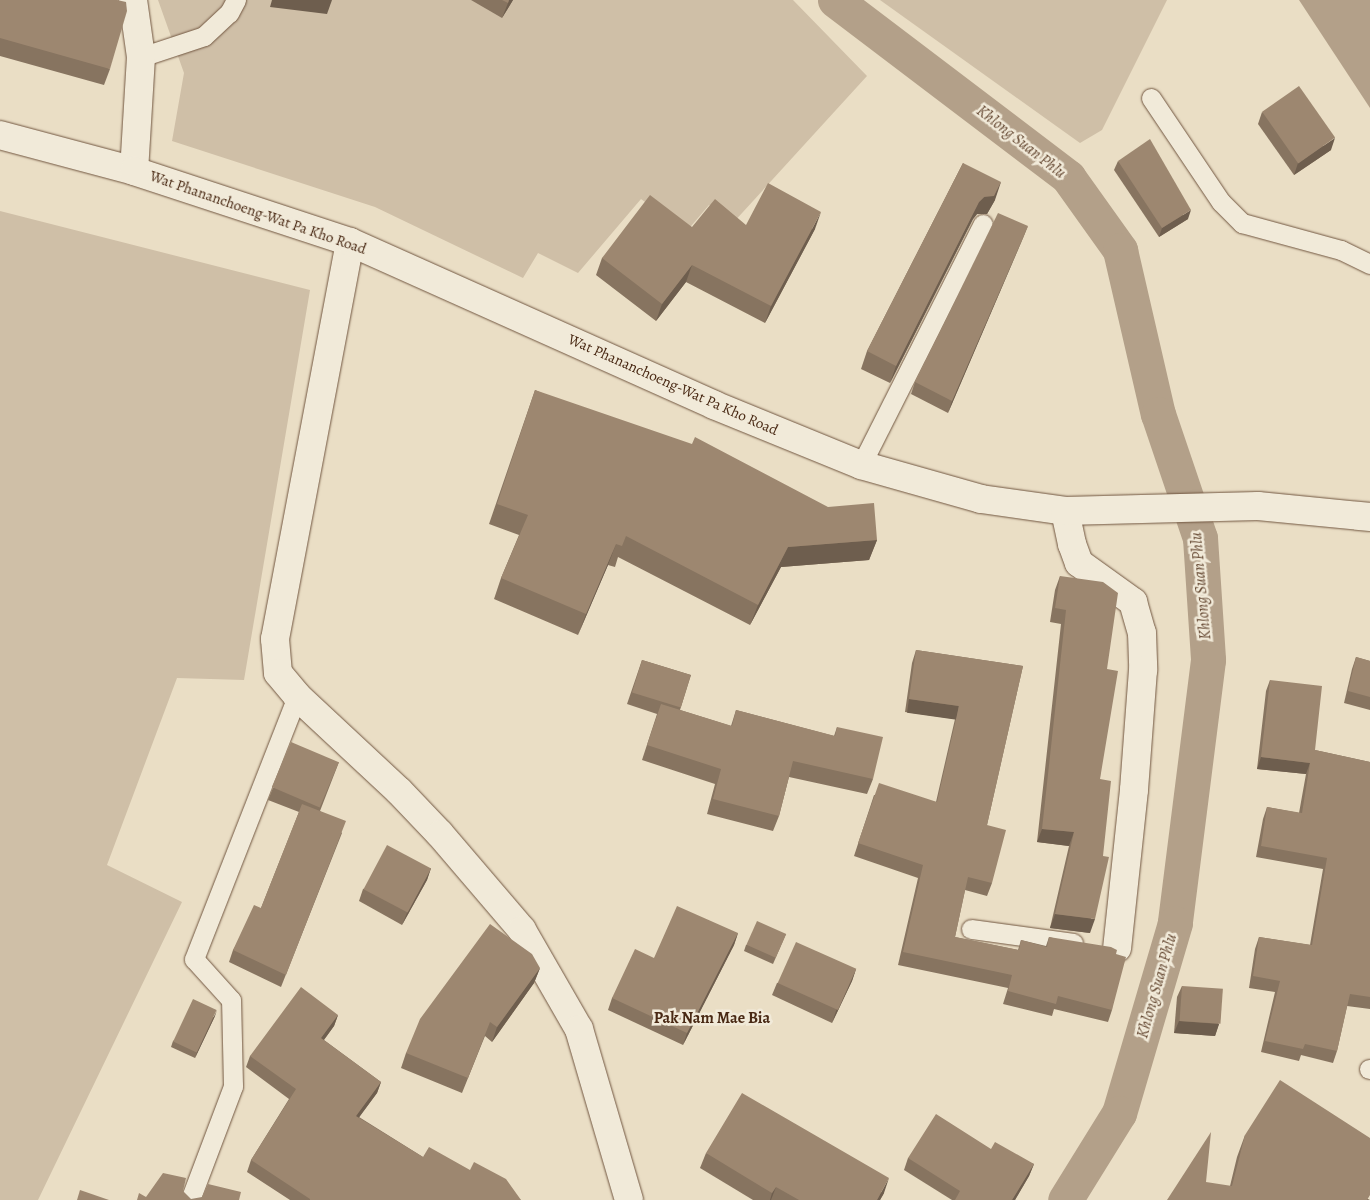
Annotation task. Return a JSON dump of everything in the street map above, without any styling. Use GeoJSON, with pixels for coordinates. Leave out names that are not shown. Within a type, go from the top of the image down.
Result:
{"type":"FeatureCollection","features":[{"type":"Feature","properties":{"kind":"street"},"geometry":{"type":"LineString","coordinates":[[134,0],[141,57],[134,171]]}},
{"type":"Feature","properties":{"kind":"street","name":"Wat Phananchoeng-Wat Pa Kho Road"},"geometry":{"type":"LineString","coordinates":[[0,135],[134,171],[350,242],[714,405],[861,465],[981,499],[1065,511],[1122,508],[1258,506],[1370,517]]}},
{"type":"Feature","properties":{"kind":"street"},"geometry":{"type":"LineString","coordinates":[[350,242],[275,639],[278,673],[296,696],[433,826],[522,930],[579,1029],[629,1200]]}},
{"type":"Feature","properties":{"kind":"street"},"geometry":{"type":"LineString","coordinates":[[1065,511],[1072,544],[1079,562],[1097,578],[1121,591],[1133,602],[1142,633],[1143,670],[1135,772],[1101,946]]}},
{"type":"Feature","properties":{"kind":"lane"},"geometry":{"type":"LineString","coordinates":[[141,57],[204,36],[229,13],[236,0]]}},
{"type":"Feature","properties":{"kind":"lane"},"geometry":{"type":"LineString","coordinates":[[1151,98],[1221,202],[1242,223],[1341,250],[1370,264]]}},
{"type":"Feature","properties":{"kind":"lane"},"geometry":{"type":"LineString","coordinates":[[861,465],[982,224]]}},
{"type":"Feature","properties":{"kind":"lane"},"geometry":{"type":"LineString","coordinates":[[190,1200],[233,1086],[231,1000],[194,959],[296,696]]}},
{"type":"Feature","properties":{"kind":"lane"},"geometry":{"type":"LineString","coordinates":[[971,929],[1101,946]]}},
{"type":"Feature","properties":{"kind":"shaded area"},"geometry":{"type":"Polygon","coordinates":[[[158,0],[793,0],[867,76],[732,224],[709,205],[686,232],[641,199],[578,273],[538,253],[523,278],[375,207],[172,141],[184,73],[158,0]]]}},
{"type":"Feature","properties":{"kind":"shaded area"},"geometry":{"type":"Polygon","coordinates":[[[880,0],[1167,0],[1102,130],[1080,143],[880,0]]]}},
{"type":"Feature","properties":{"kind":"shaded area"},"geometry":{"type":"Polygon","coordinates":[[[1299,0],[1370,0],[1370,108],[1299,0]]]}},
{"type":"Feature","properties":{"kind":"shaded area"},"geometry":{"type":"Polygon","coordinates":[[[0,211],[310,290],[244,680],[177,678],[107,865],[182,902],[38,1200],[0,1200],[0,211]]]}},
{"type":"Feature","properties":{"kind":"building"},"geometry":{"type":"Polygon","coordinates":[[[0,0],[117,0],[126,2],[127,11],[110,69],[0,38],[0,0]]]}},
{"type":"Feature","properties":{"kind":"building"},"geometry":{"type":"Polygon","coordinates":[[[1299,86],[1335,138],[1298,163],[1262,112],[1299,86]]]}},
{"type":"Feature","properties":{"kind":"building"},"geometry":{"type":"Polygon","coordinates":[[[1150,139],[1191,210],[1162,228],[1118,161],[1150,139]]]}},
{"type":"Feature","properties":{"kind":"building"},"geometry":{"type":"Polygon","coordinates":[[[963,163],[1001,182],[994,196],[984,197],[979,202],[896,366],[867,351],[963,163]]]}},
{"type":"Feature","properties":{"kind":"building"},"geometry":{"type":"Polygon","coordinates":[[[768,183],[821,212],[771,306],[692,265],[662,304],[602,258],[650,195],[692,227],[715,199],[746,225],[768,183]]]}},
{"type":"Feature","properties":{"kind":"building"},"geometry":{"type":"Polygon","coordinates":[[[998,213],[1028,226],[952,401],[915,382],[998,213]]]}},
{"type":"Feature","properties":{"kind":"building"},"geometry":{"type":"Polygon","coordinates":[[[535,390],[692,444],[695,437],[828,507],[874,503],[877,540],[788,547],[758,605],[626,536],[622,546],[616,544],[586,614],[501,578],[528,515],[497,504],[535,390]]]}},
{"type":"Feature","properties":{"kind":"building"},"geometry":{"type":"Polygon","coordinates":[[[1060,576],[1103,582],[1118,593],[1107,669],[1118,671],[1100,779],[1111,781],[1103,856],[1109,857],[1095,919],[1055,914],[1074,832],[1042,829],[1066,610],[1055,608],[1060,576]]]}},
{"type":"Feature","properties":{"kind":"building"},"geometry":{"type":"Polygon","coordinates":[[[916,650],[1023,666],[987,825],[1006,830],[992,883],[968,877],[955,937],[1019,950],[1021,940],[1047,947],[1049,937],[1111,947],[1117,950],[1116,954],[1126,957],[1112,1010],[1058,996],[1056,1004],[1008,991],[1012,975],[903,952],[923,865],[858,843],[879,783],[937,802],[959,706],[909,699],[916,650]]]}},
{"type":"Feature","properties":{"kind":"building"},"geometry":{"type":"Polygon","coordinates":[[[1356,657],[1370,661],[1370,697],[1348,691],[1356,657]]]}},
{"type":"Feature","properties":{"kind":"building"},"geometry":{"type":"Polygon","coordinates":[[[642,660],[691,675],[681,707],[632,693],[642,660]]]}},
{"type":"Feature","properties":{"kind":"building"},"geometry":{"type":"Polygon","coordinates":[[[1270,680],[1322,686],[1315,750],[1370,762],[1370,997],[1350,994],[1337,1051],[1305,1044],[1303,1049],[1265,1041],[1280,981],[1253,976],[1259,937],[1312,945],[1327,858],[1261,846],[1267,807],[1302,813],[1310,763],[1261,757],[1270,680]]]}},
{"type":"Feature","properties":{"kind":"building"},"geometry":{"type":"Polygon","coordinates":[[[661,704],[732,726],[736,710],[835,736],[837,727],[883,737],[873,779],[793,761],[779,816],[713,799],[721,769],[647,745],[661,704]]]}},
{"type":"Feature","properties":{"kind":"building"},"geometry":{"type":"Polygon","coordinates":[[[291,742],[339,762],[320,807],[272,787],[291,742]]]}},
{"type":"Feature","properties":{"kind":"building"},"geometry":{"type":"Polygon","coordinates":[[[302,804],[346,821],[286,975],[233,950],[254,905],[261,908],[302,804]]]}},
{"type":"Feature","properties":{"kind":"building"},"geometry":{"type":"Polygon","coordinates":[[[387,845],[431,868],[408,913],[364,889],[387,845]]]}},
{"type":"Feature","properties":{"kind":"building"},"geometry":{"type":"Polygon","coordinates":[[[677,906],[738,933],[687,1033],[612,998],[635,949],[654,958],[677,906]]]}},
{"type":"Feature","properties":{"kind":"building"},"geometry":{"type":"Polygon","coordinates":[[[757,921],[786,934],[776,958],[746,945],[757,921]]]}},
{"type":"Feature","properties":{"kind":"building"},"geometry":{"type":"Polygon","coordinates":[[[490,924],[532,954],[540,968],[497,1027],[490,1022],[468,1078],[406,1053],[420,1019],[490,924]]]}},
{"type":"Feature","properties":{"kind":"building"},"geometry":{"type":"Polygon","coordinates":[[[796,942],[856,969],[838,1010],[778,983],[796,942]]]}},
{"type":"Feature","properties":{"kind":"building"},"geometry":{"type":"Polygon","coordinates":[[[1182,986],[1223,989],[1220,1024],[1180,1021],[1182,986]]]}},
{"type":"Feature","properties":{"kind":"building"},"geometry":{"type":"Polygon","coordinates":[[[301,987],[338,1015],[321,1038],[381,1082],[356,1116],[423,1157],[429,1147],[470,1170],[474,1162],[506,1179],[521,1200],[310,1200],[251,1160],[296,1089],[250,1056],[301,987]]]}},
{"type":"Feature","properties":{"kind":"building"},"geometry":{"type":"Polygon","coordinates":[[[193,999],[217,1010],[197,1053],[173,1042],[193,999]]]}},
{"type":"Feature","properties":{"kind":"building"},"geometry":{"type":"Polygon","coordinates":[[[1280,1080],[1370,1138],[1370,1195],[1367,1200],[1167,1200],[1211,1132],[1206,1182],[1232,1186],[1245,1135],[1280,1080]]]}},
{"type":"Feature","properties":{"kind":"building"},"geometry":{"type":"Polygon","coordinates":[[[742,1093],[889,1178],[877,1200],[799,1200],[776,1187],[772,1193],[706,1153],[742,1093]]]}},
{"type":"Feature","properties":{"kind":"building"},"geometry":{"type":"Polygon","coordinates":[[[936,1114],[991,1149],[995,1142],[1034,1164],[1012,1200],[955,1200],[960,1191],[908,1158],[936,1114]]]}},
{"type":"Feature","properties":{"kind":"building"},"geometry":{"type":"Polygon","coordinates":[[[163,1173],[186,1178],[183,1191],[191,1199],[202,1197],[208,1184],[241,1192],[239,1200],[137,1200],[139,1193],[146,1197],[163,1173]]]}},
{"type":"Feature","properties":{"kind":"building"},"geometry":{"type":"Polygon","coordinates":[[[80,1190],[109,1200],[77,1200],[80,1190]]]}},
{"type":"Feature","properties":{"kind":"waterway","name":"Khlong Suan Phlu"},"geometry":{"type":"LineString","coordinates":[[835,0],[1068,177],[1120,250],[1158,414],[1200,538],[1208,660],[1175,923],[1119,1113],[1065,1200]]}},
{"type":"Feature","properties":{"kind":"district","name":"Pak Nam Mae Bia"},"geometry":{"type":"Point","coordinates":[712,1018]}}]}
